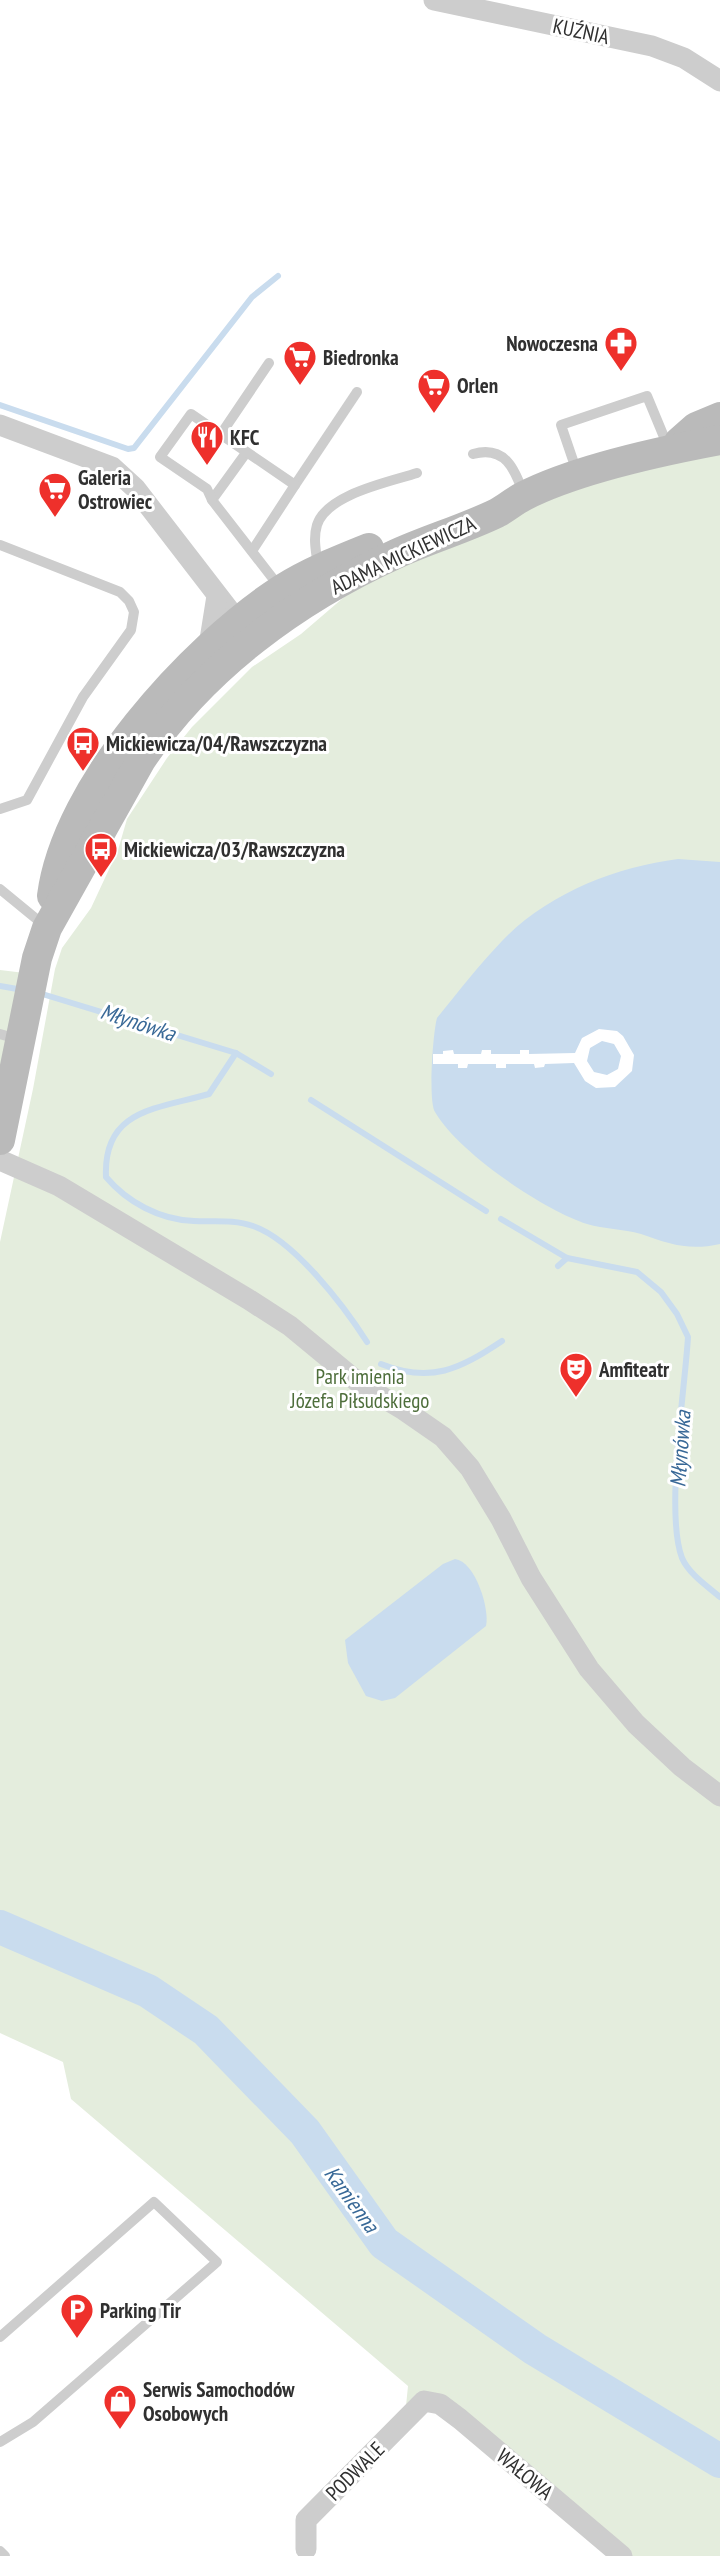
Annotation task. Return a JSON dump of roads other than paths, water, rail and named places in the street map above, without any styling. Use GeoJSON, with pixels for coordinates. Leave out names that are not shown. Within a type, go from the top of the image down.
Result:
{"type":"FeatureCollection","features":[{"type":"Feature","properties":{"kind":"street","name":"KUŹNIA"},"geometry":{"type":"LineString","coordinates":[[434,0],[652,46],[684,58],[720,81]]}},
{"type":"Feature","properties":{"kind":"street","name":"ADAMA MICKIEWICZA"},"geometry":{"type":"LineString","coordinates":[[669,450],[696,427],[720,417]]}},
{"type":"Feature","properties":{"kind":"street"},"geometry":{"type":"LineString","coordinates":[[1,428],[112,467],[135,488],[245,631]]}},
{"type":"Feature","properties":{"kind":"street","name":"ADAMA MICKIEWICZA"},"geometry":{"type":"LineString","coordinates":[[283,601],[324,592],[396,554],[498,512],[524,496],[579,476],[669,450],[720,440]]}},
{"type":"Feature","properties":{"kind":"street","name":"ADAMA MICKIEWICZA"},"geometry":{"type":"LineString","coordinates":[[47,928],[123,789],[158,735],[206,682],[245,631],[319,569],[487,500],[524,496]]}},
{"type":"Feature","properties":{"kind":"street"},"geometry":{"type":"LineString","coordinates":[[218,596],[283,601]]}},
{"type":"Feature","properties":{"kind":"street"},"geometry":{"type":"LineString","coordinates":[[210,646],[218,596]]}},
{"type":"Feature","properties":{"kind":"street","name":"ADAMA MICKIEWICZA"},"geometry":{"type":"LineString","coordinates":[[0,1140],[10,1037],[26,1010],[33,974],[47,928],[60,861],[75,824],[99,781],[166,689],[210,646],[245,631]]}},
{"type":"Feature","properties":{"kind":"street"},"geometry":{"type":"LineString","coordinates":[[0,1160],[59,1186],[248,1299],[290,1326],[358,1383],[404,1410],[443,1437],[470,1468],[501,1519],[531,1578],[589,1670],[636,1724],[682,1767],[720,1796]]}},
{"type":"Feature","properties":{"kind":"street","name":"PODWALE"},"geometry":{"type":"LineString","coordinates":[[306,2549],[306,2520],[424,2402]]}},
{"type":"Feature","properties":{"kind":"street","name":"WAŁOWA"},"geometry":{"type":"LineString","coordinates":[[424,2402],[440,2404],[460,2419],[622,2556]]}},
{"type":"Feature","properties":{"kind":"lane"},"geometry":{"type":"LineString","coordinates":[[221,434],[269,363]]}},
{"type":"Feature","properties":{"kind":"lane"},"geometry":{"type":"LineString","coordinates":[[252,551],[357,392]]}},
{"type":"Feature","properties":{"kind":"lane"},"geometry":{"type":"LineString","coordinates":[[579,476],[561,425],[647,396],[669,450]]}},
{"type":"Feature","properties":{"kind":"lane"},"geometry":{"type":"LineString","coordinates":[[283,601],[252,551],[212,500],[207,489],[160,457],[191,414],[295,485]]}},
{"type":"Feature","properties":{"kind":"lane"},"geometry":{"type":"LineString","coordinates":[[473,454],[486,450],[500,454],[518,478],[524,496]]}},
{"type":"Feature","properties":{"kind":"lane"},"geometry":{"type":"LineString","coordinates":[[212,500],[246,453]]}},
{"type":"Feature","properties":{"kind":"lane"},"geometry":{"type":"LineString","coordinates":[[319,569],[315,544],[316,527],[326,509],[338,500],[417,472]]}},
{"type":"Feature","properties":{"kind":"lane"},"geometry":{"type":"LineString","coordinates":[[0,545],[120,592],[129,601],[134,612],[131,630],[83,697],[27,800],[0,809]]}},
{"type":"Feature","properties":{"kind":"lane"},"geometry":{"type":"LineString","coordinates":[[0,889],[47,928]]}},
{"type":"Feature","properties":{"kind":"lane"},"geometry":{"type":"LineString","coordinates":[[0,2337],[154,2202],[216,2262],[33,2422],[0,2442]]}},
{"type":"Feature","properties":{"kind":"lane"},"geometry":{"type":"LineString","coordinates":[[0,2551],[5,2556]]}},
{"type":"Feature","properties":{"kind":"water"},"geometry":{"type":"Polygon","coordinates":[[[678,859],[720,862],[720,1244],[699,1247],[679,1245],[634,1232],[587,1224],[548,1206],[503,1178],[462,1144],[446,1128],[435,1112],[432,1095],[433,1051],[437,1018],[502,941],[540,909],[583,885],[630,869],[678,859]]]}},
{"type":"Feature","properties":{"kind":"water"},"geometry":{"type":"Polygon","coordinates":[[[455,1559],[469,1568],[475,1577],[486,1609],[486,1626],[395,1698],[382,1701],[366,1696],[348,1663],[345,1640],[443,1564],[455,1559]]]}},
{"type":"Feature","properties":{"kind":"waterway"},"geometry":{"type":"LineString","coordinates":[[0,405],[128,449],[134,448],[252,297],[278,276]]}},
{"type":"Feature","properties":{"kind":"waterway","name":"Młynówka"},"geometry":{"type":"LineString","coordinates":[[0,986],[23,990]]}},
{"type":"Feature","properties":{"kind":"waterway","name":"Młynówka"},"geometry":{"type":"LineString","coordinates":[[39,993],[236,1053],[271,1074]]}},
{"type":"Feature","properties":{"kind":"waterway"},"geometry":{"type":"LineString","coordinates":[[236,1053],[209,1094],[153,1109],[124,1125],[114,1137],[107,1155],[106,1177],[134,1202],[157,1213],[181,1220],[238,1222],[269,1234],[285,1245],[317,1276],[367,1342]]}},
{"type":"Feature","properties":{"kind":"waterway","name":"Młynówka"},"geometry":{"type":"LineString","coordinates":[[311,1100],[486,1211]]}},
{"type":"Feature","properties":{"kind":"waterway","name":"Młynówka"},"geometry":{"type":"LineString","coordinates":[[501,1219],[567,1258],[637,1272],[661,1292],[677,1314],[688,1337],[676,1482],[677,1538],[685,1564],[720,1597]]}},
{"type":"Feature","properties":{"kind":"waterway"},"geometry":{"type":"LineString","coordinates":[[558,1266],[567,1258]]}},
{"type":"Feature","properties":{"kind":"waterway"},"geometry":{"type":"LineString","coordinates":[[381,1364],[415,1373],[430,1373],[458,1366],[502,1341]]}},
{"type":"Feature","properties":{"kind":"waterway","name":"Kamienna"},"geometry":{"type":"LineString","coordinates":[[0,1927],[148,1991],[206,2030],[305,2132],[384,2243],[535,2349],[720,2461]]}},
{"type":"Feature","properties":{"kind":"place","name":"Nowoczesna"},"geometry":{"type":"Point","coordinates":[621,372]}},
{"type":"Feature","properties":{"kind":"place","name":"Biedronka"},"geometry":{"type":"Point","coordinates":[300,386]}},
{"type":"Feature","properties":{"kind":"place","name":"Orlen"},"geometry":{"type":"Point","coordinates":[434,414]}},
{"type":"Feature","properties":{"kind":"place","name":"KFC"},"geometry":{"type":"Point","coordinates":[207,466]}},
{"type":"Feature","properties":{"kind":"place","name":"Galeria Ostrowiec"},"geometry":{"type":"Point","coordinates":[55,518]}},
{"type":"Feature","properties":{"kind":"place","name":"Mickiewicza/04/Rawszczyzna"},"geometry":{"type":"Point","coordinates":[83,772]}},
{"type":"Feature","properties":{"kind":"place","name":"Mickiewicza/03/Rawszczyzna"},"geometry":{"type":"Point","coordinates":[101,878]}},
{"type":"Feature","properties":{"kind":"place","name":"Amfiteatr"},"geometry":{"type":"Point","coordinates":[576,1398]}},
{"type":"Feature","properties":{"kind":"place","name":"Parking Tir"},"geometry":{"type":"Point","coordinates":[77,2339]}},
{"type":"Feature","properties":{"kind":"place","name":"Serwis Samochodów Osobowych"},"geometry":{"type":"Point","coordinates":[120,2430]}},
{"type":"Feature","properties":{"kind":"park label","name":"Park imienia Józefa Piłsudskiego"},"geometry":{"type":"Point","coordinates":[360,1388]}}]}
